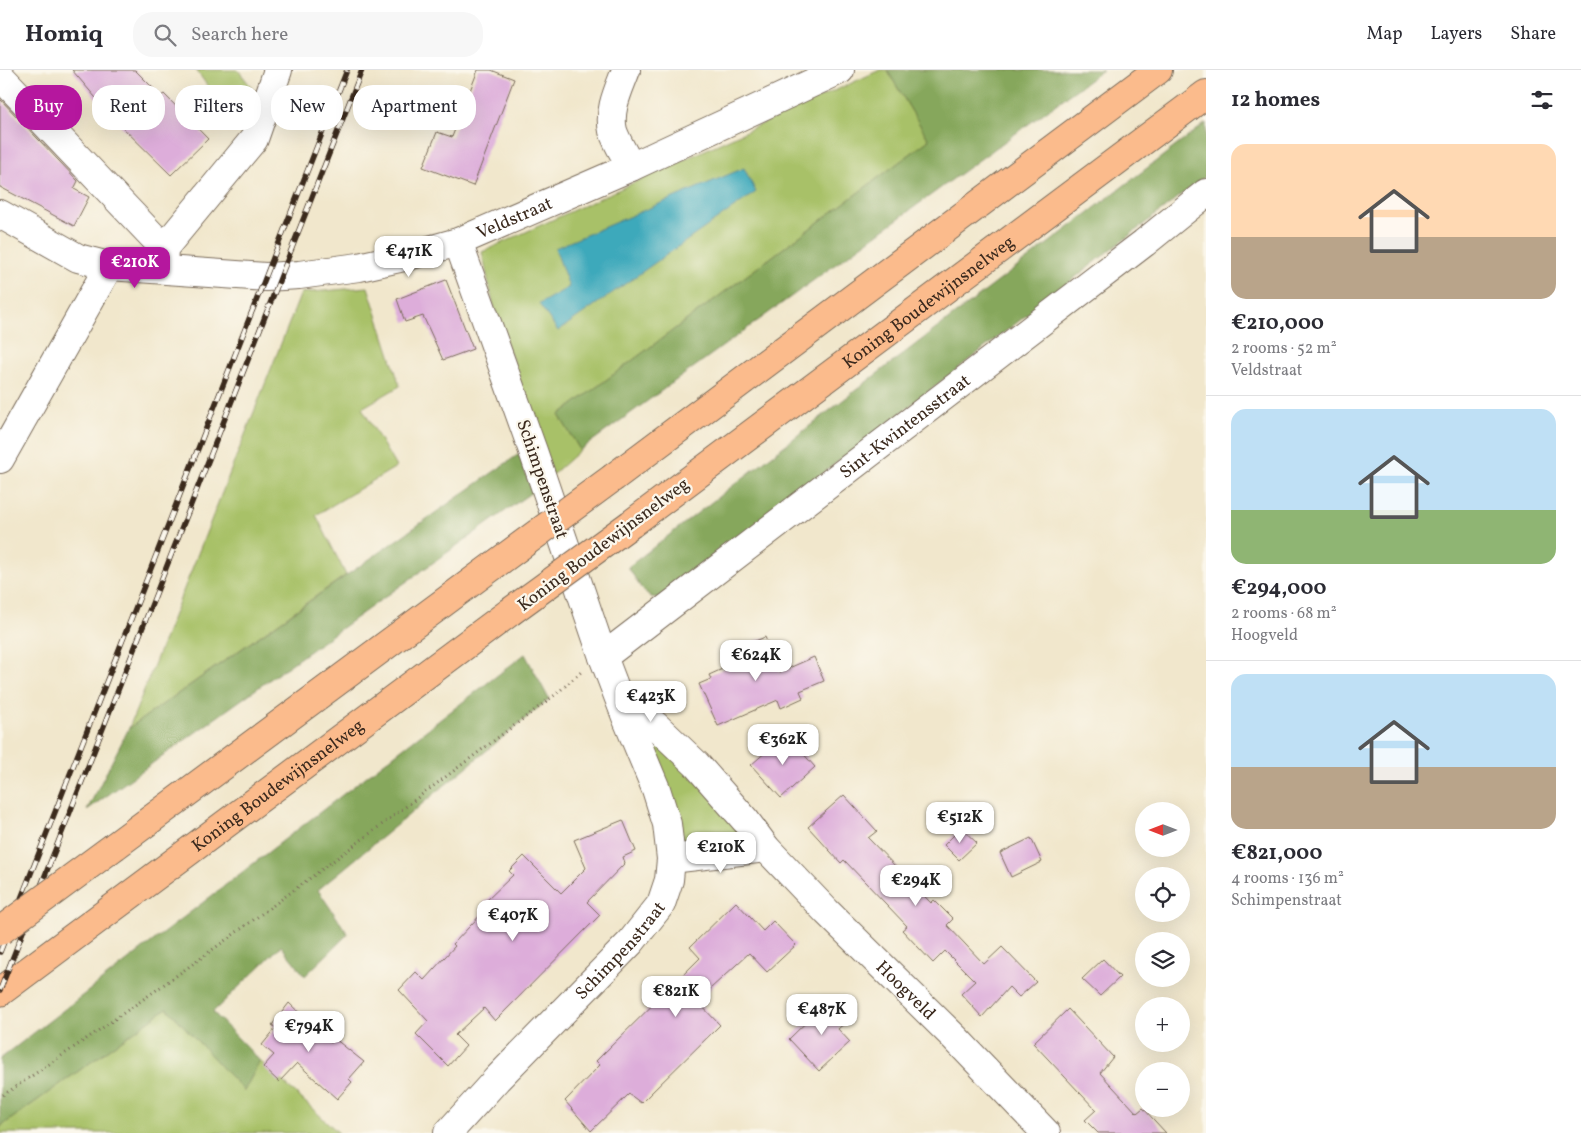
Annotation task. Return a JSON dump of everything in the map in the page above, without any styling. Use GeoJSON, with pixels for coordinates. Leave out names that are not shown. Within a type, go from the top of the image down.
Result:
{"type":"FeatureCollection","features":[{"type":"Feature","properties":{"kind":"highway"},"geometry":{"type":"LineString","coordinates":[[0,932],[614,477],[1158,70]]}},
{"type":"Feature","properties":{"kind":"highway","name":"Koning Boudewijnsnelweg"},"geometry":{"type":"LineString","coordinates":[[0,992],[1206,94]]}},
{"type":"Feature","properties":{"kind":"street"},"geometry":{"type":"LineString","coordinates":[[0,76],[164,259],[254,139],[278,70]]}},
{"type":"Feature","properties":{"kind":"street"},"geometry":{"type":"LineString","coordinates":[[626,70],[611,116],[614,132],[630,167]]}},
{"type":"Feature","properties":{"kind":"street","name":"Veldstraat"},"geometry":{"type":"LineString","coordinates":[[0,214],[78,258],[109,266],[164,259],[266,277],[359,268],[458,242],[630,167],[840,70]]}},
{"type":"Feature","properties":{"kind":"street","name":"Sint-Kwintensstraat"},"geometry":{"type":"LineString","coordinates":[[603,655],[1144,243],[1206,193]]}},
{"type":"Feature","properties":{"kind":"street","name":"Schimpenstraat"},"geometry":{"type":"LineString","coordinates":[[448,1133],[497,1079],[631,942],[661,904],[669,880],[671,859],[667,824],[656,788],[603,655],[533,451],[458,242]]}},
{"type":"Feature","properties":{"kind":"street"},"geometry":{"type":"LineString","coordinates":[[0,459],[109,266]]}},
{"type":"Feature","properties":{"kind":"street","name":"Hoogveld"},"geometry":{"type":"LineString","coordinates":[[618,696],[655,725],[696,764],[766,848],[826,912],[955,1038],[1046,1133]]}},
{"type":"Feature","properties":{"kind":"street"},"geometry":{"type":"LineString","coordinates":[[671,859],[766,848]]}},
{"type":"Feature","properties":{"kind":"path"},"geometry":{"type":"LineString","coordinates":[[3,1095],[80,1044],[293,891],[555,695],[603,655]]}},
{"type":"Feature","properties":{"kind":"green space"},"geometry":{"type":"Polygon","coordinates":[[[196,70],[238,70],[250,85],[207,85],[196,70]]]}},
{"type":"Feature","properties":{"kind":"green space"},"geometry":{"type":"Polygon","coordinates":[[[880,70],[887,70],[929,140],[559,415],[580,450],[552,475],[493,303],[482,252],[880,70]]]}},
{"type":"Feature","properties":{"kind":"green space"},"geometry":{"type":"Polygon","coordinates":[[[887,70],[1103,70],[580,450],[559,415],[929,140],[887,70]]]}},
{"type":"Feature","properties":{"kind":"green space"},"geometry":{"type":"Polygon","coordinates":[[[1206,123],[1206,176],[662,598],[651,597],[641,588],[628,567],[865,383],[1206,123]]]}},
{"type":"Feature","properties":{"kind":"green space"},"geometry":{"type":"Polygon","coordinates":[[[368,287],[400,386],[362,408],[396,467],[316,515],[346,575],[129,728],[301,293],[368,287]]]}},
{"type":"Feature","properties":{"kind":"green space"},"geometry":{"type":"Polygon","coordinates":[[[519,454],[532,492],[87,810],[129,728],[519,454]]]}},
{"type":"Feature","properties":{"kind":"green space"},"geometry":{"type":"Polygon","coordinates":[[[525,654],[549,699],[318,890],[348,934],[305,976],[281,946],[213,1012],[260,1061],[244,1091],[167,1008],[0,1127],[0,1059],[525,654]]]}},
{"type":"Feature","properties":{"kind":"green space"},"geometry":{"type":"Polygon","coordinates":[[[646,725],[746,836],[691,846],[685,843],[678,833],[644,733],[646,725]]]}},
{"type":"Feature","properties":{"kind":"green space"},"geometry":{"type":"Polygon","coordinates":[[[167,1008],[244,1090],[260,1061],[339,1133],[0,1133],[0,1127],[167,1008]]]}},
{"type":"Feature","properties":{"kind":"water"},"geometry":{"type":"Polygon","coordinates":[[[744,168],[756,192],[558,331],[539,304],[569,287],[555,248],[744,168]]]}},
{"type":"Feature","properties":{"kind":"building"},"geometry":{"type":"Polygon","coordinates":[[[72,70],[135,70],[150,85],[92,85],[92,93],[72,70]]]}},
{"type":"Feature","properties":{"kind":"building"},"geometry":{"type":"Polygon","coordinates":[[[478,70],[491,70],[514,79],[473,186],[423,167],[437,132],[452,137],[455,130],[476,130],[476,85],[472,85],[478,70]]]}},
{"type":"Feature","properties":{"kind":"building"},"geometry":{"type":"Polygon","coordinates":[[[165,95],[175,105],[175,130],[199,130],[208,139],[171,175],[125,130],[165,130],[165,95]]]}},
{"type":"Feature","properties":{"kind":"building"},"geometry":{"type":"Polygon","coordinates":[[[0,99],[15,115],[15,130],[29,130],[78,181],[74,189],[89,197],[74,226],[0,187],[0,99]]]}},
{"type":"Feature","properties":{"kind":"building"},"geometry":{"type":"Polygon","coordinates":[[[446,280],[473,349],[443,360],[423,316],[405,322],[397,299],[446,280]]]}},
{"type":"Feature","properties":{"kind":"building"},"geometry":{"type":"Polygon","coordinates":[[[765,637],[780,672],[814,657],[824,681],[800,691],[803,698],[781,708],[778,700],[718,726],[699,684],[711,679],[709,675],[729,666],[724,654],[765,637]]]}},
{"type":"Feature","properties":{"kind":"building"},"geometry":{"type":"Polygon","coordinates":[[[786,734],[815,767],[781,798],[751,765],[786,734]]]}},
{"type":"Feature","properties":{"kind":"building"},"geometry":{"type":"Polygon","coordinates":[[[844,795],[877,831],[868,838],[931,903],[934,900],[953,919],[947,925],[984,964],[1002,947],[1036,982],[1019,997],[1009,987],[982,1017],[961,994],[975,981],[945,951],[933,963],[902,930],[907,926],[844,860],[841,863],[808,827],[844,795]]]}},
{"type":"Feature","properties":{"kind":"building"},"geometry":{"type":"Polygon","coordinates":[[[623,820],[636,851],[623,857],[625,863],[587,902],[600,915],[495,1021],[484,1008],[455,1035],[466,1046],[448,1066],[416,1034],[428,1021],[399,990],[416,972],[424,980],[455,946],[453,944],[488,907],[484,903],[513,875],[509,871],[524,856],[561,893],[586,868],[574,840],[623,820]]]}},
{"type":"Feature","properties":{"kind":"building"},"geometry":{"type":"Polygon","coordinates":[[[961,828],[977,843],[959,860],[944,845],[961,828]]]}},
{"type":"Feature","properties":{"kind":"building"},"geometry":{"type":"Polygon","coordinates":[[[1031,838],[1042,862],[1011,877],[1000,853],[1031,838]]]}},
{"type":"Feature","properties":{"kind":"building"},"geometry":{"type":"Polygon","coordinates":[[[736,902],[763,931],[773,921],[796,945],[767,972],[749,953],[697,1001],[720,1025],[641,1103],[629,1094],[591,1131],[565,1101],[600,1065],[596,1061],[700,958],[690,947],[736,902]]]}},
{"type":"Feature","properties":{"kind":"building"},"geometry":{"type":"Polygon","coordinates":[[[1103,959],[1120,977],[1100,996],[1082,979],[1103,959]]]}},
{"type":"Feature","properties":{"kind":"building"},"geometry":{"type":"Polygon","coordinates":[[[829,1000],[848,1020],[838,1029],[850,1042],[819,1071],[789,1039],[829,1000]]]}},
{"type":"Feature","properties":{"kind":"building"},"geometry":{"type":"Polygon","coordinates":[[[289,1003],[331,1043],[335,1039],[364,1062],[349,1079],[352,1082],[337,1099],[297,1063],[279,1082],[263,1067],[274,1055],[262,1045],[276,1028],[272,1025],[289,1003]]]}},
{"type":"Feature","properties":{"kind":"building"},"geometry":{"type":"Polygon","coordinates":[[[1068,1009],[1113,1057],[1100,1073],[1135,1111],[1135,1117],[1151,1117],[1166,1133],[1098,1133],[1085,1120],[1096,1110],[1033,1043],[1068,1009]]]}},
{"type":"Feature","properties":{"kind":"railway"},"geometry":{"type":"LineString","coordinates":[[0,952],[347,70]]}},
{"type":"Feature","properties":{"kind":"railway"},"geometry":{"type":"LineString","coordinates":[[0,990],[362,70]]}}]}
